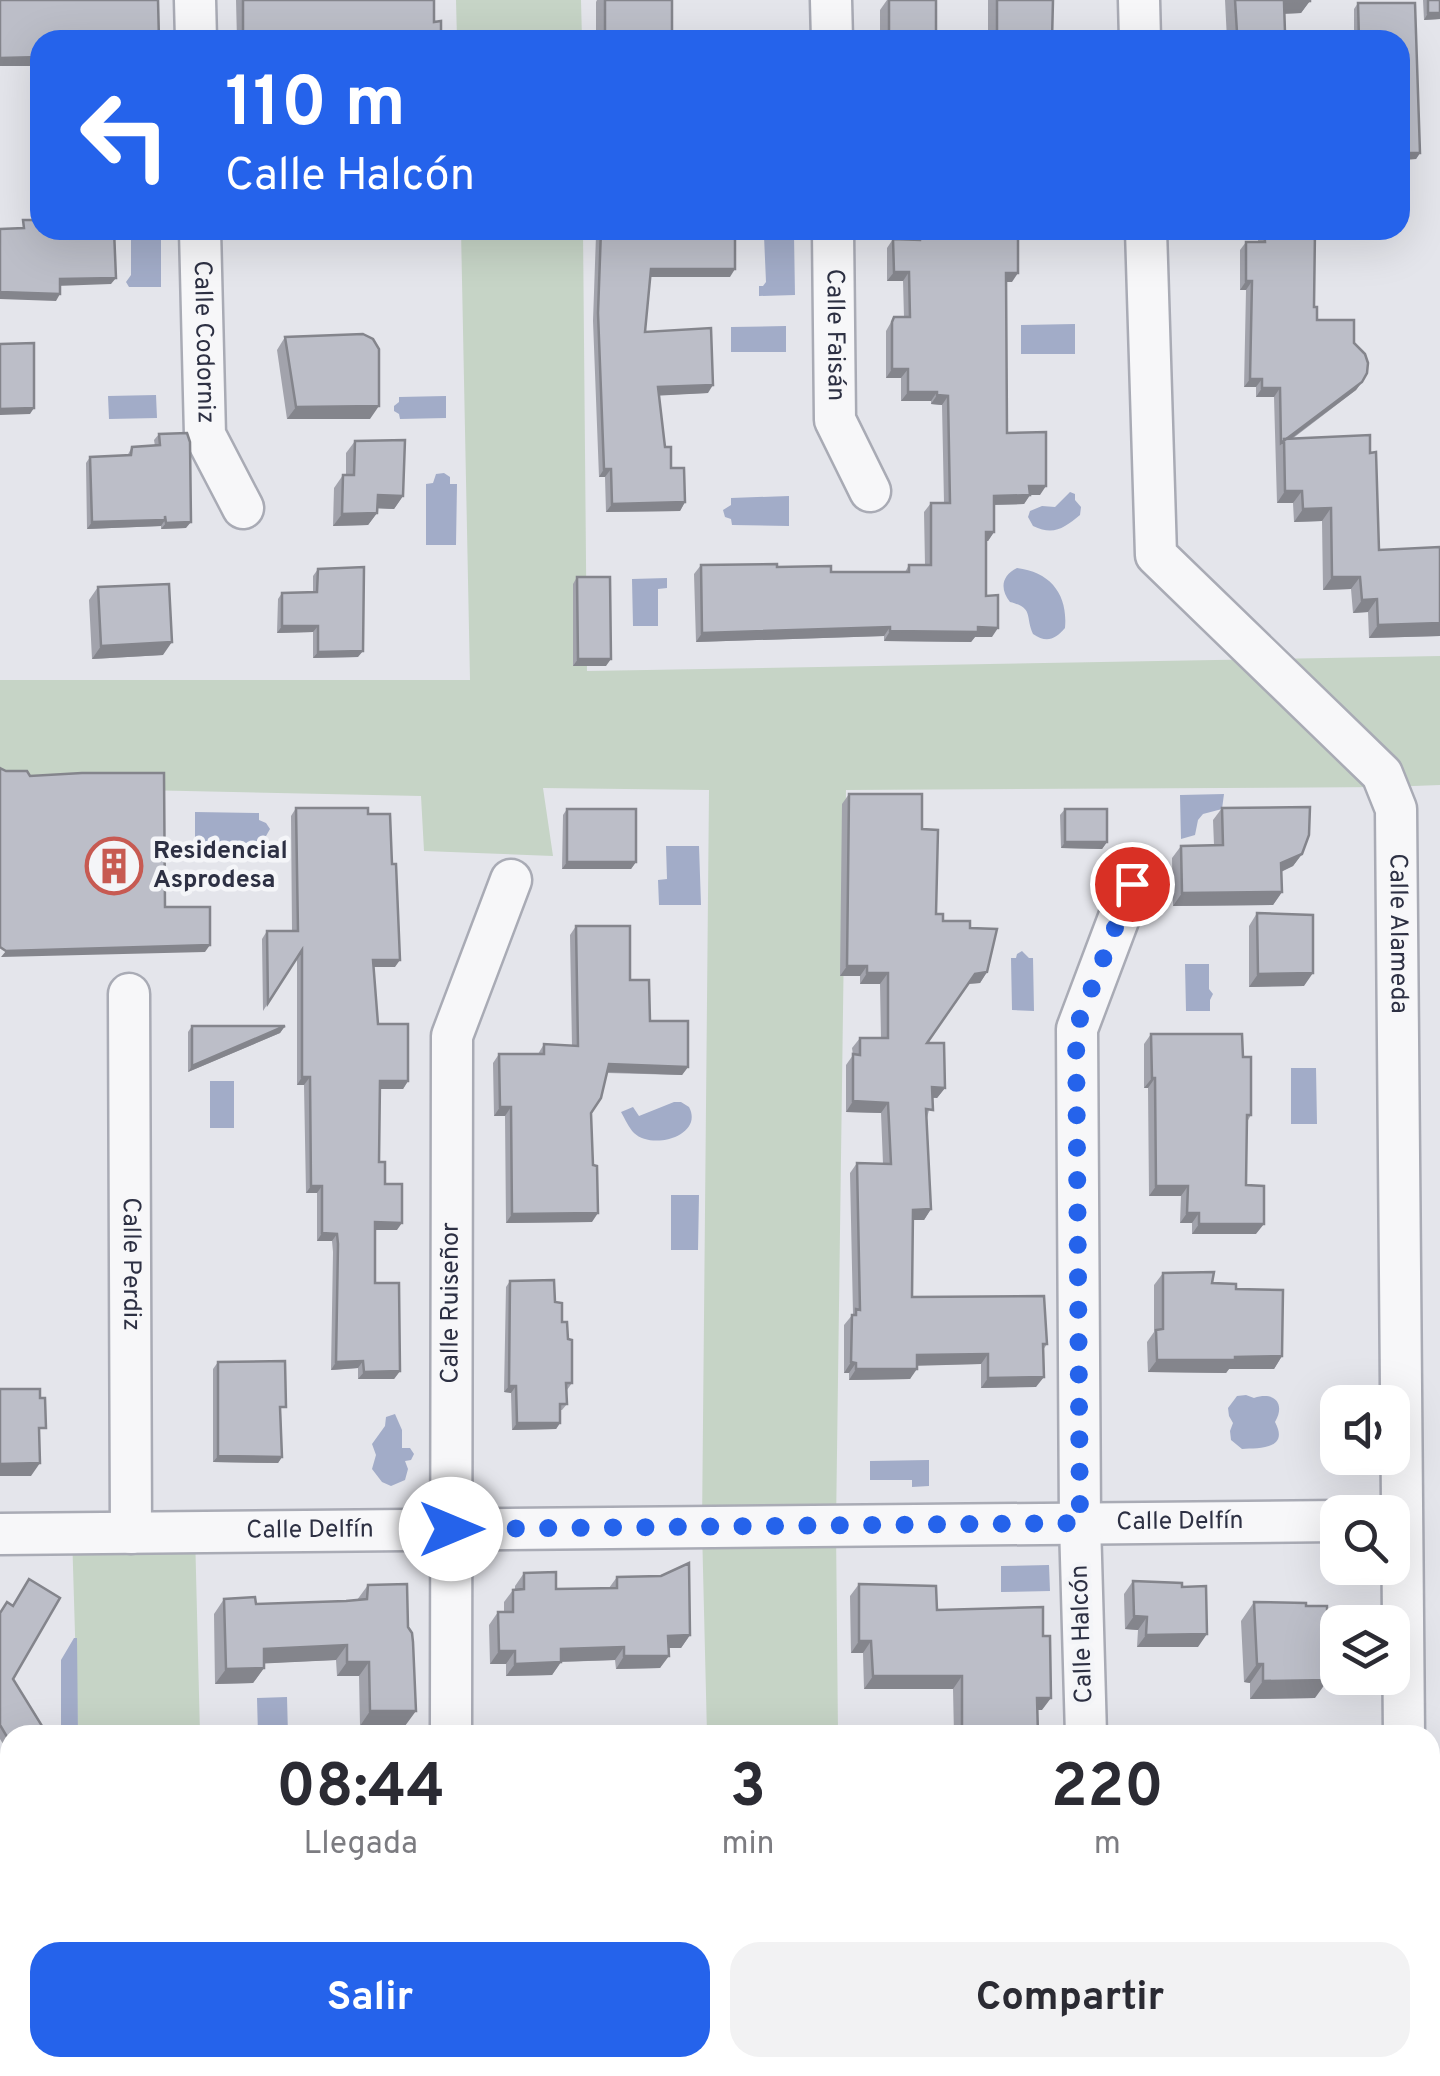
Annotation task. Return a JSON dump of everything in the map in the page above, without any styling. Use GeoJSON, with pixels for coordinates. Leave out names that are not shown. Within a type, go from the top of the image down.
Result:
{"type":"FeatureCollection","features":[{"type":"Feature","properties":{"kind":"street"},"geometry":{"type":"LineString","coordinates":[[195,0],[196,30]]}},
{"type":"Feature","properties":{"kind":"street"},"geometry":{"type":"LineString","coordinates":[[831,0],[832,30]]}},
{"type":"Feature","properties":{"kind":"street"},"geometry":{"type":"LineString","coordinates":[[1139,0],[1140,30]]}},
{"type":"Feature","properties":{"kind":"street","name":"Calle Codorniz"},"geometry":{"type":"LineString","coordinates":[[200,240],[206,436],[243,508]]}},
{"type":"Feature","properties":{"kind":"street","name":"Calle Faisán"},"geometry":{"type":"LineString","coordinates":[[834,240],[835,420],[870,491]]}},
{"type":"Feature","properties":{"kind":"street","name":"Calle Alameda"},"geometry":{"type":"LineString","coordinates":[[1146,240],[1156,554],[1382,774],[1396,809],[1412,1520],[1404,1725]]}},
{"type":"Feature","properties":{"kind":"street","name":"Calle Ruiseñor"},"geometry":{"type":"LineString","coordinates":[[451,1725],[452,1036],[512,880]]}},
{"type":"Feature","properties":{"kind":"street","name":"Calle Halcón"},"geometry":{"type":"LineString","coordinates":[[1086,1725],[1076,1029],[1132,884]]}},
{"type":"Feature","properties":{"kind":"street","name":"Calle Perdiz"},"geometry":{"type":"LineString","coordinates":[[129,994],[131,1532]]}},
{"type":"Feature","properties":{"kind":"street","name":"Calle Delfín"},"geometry":{"type":"LineString","coordinates":[[0,1534],[1320,1521]]}},
{"type":"Feature","properties":{"kind":"green space"},"geometry":{"type":"Polygon","coordinates":[[[456,0],[581,0],[582,30],[457,30],[456,0]]]}},
{"type":"Feature","properties":{"kind":"green space"},"geometry":{"type":"Polygon","coordinates":[[[461,240],[583,240],[587,671],[1440,656],[1440,785],[846,790],[836,1527],[838,1725],[707,1725],[702,1528],[709,790],[543,788],[553,856],[424,851],[421,796],[0,787],[0,680],[470,680],[461,240]]]}},
{"type":"Feature","properties":{"kind":"green space"},"geometry":{"type":"Polygon","coordinates":[[[195,1532],[200,1725],[78,1725],[72,1533],[195,1532]]]}},
{"type":"Feature","properties":{"kind":"water"},"geometry":{"type":"Polygon","coordinates":[[[131,240],[161,240],[161,287],[129,287],[126,282],[131,275],[131,240]]]}},
{"type":"Feature","properties":{"kind":"water"},"geometry":{"type":"Polygon","coordinates":[[[764,240],[794,240],[795,295],[759,296],[759,286],[766,282],[764,240]]]}},
{"type":"Feature","properties":{"kind":"water"},"geometry":{"type":"Polygon","coordinates":[[[1075,324],[1075,354],[1021,354],[1021,325],[1075,324]]]}},
{"type":"Feature","properties":{"kind":"water"},"geometry":{"type":"Polygon","coordinates":[[[786,326],[786,352],[731,352],[731,327],[786,326]]]}},
{"type":"Feature","properties":{"kind":"water"},"geometry":{"type":"Polygon","coordinates":[[[156,395],[157,418],[109,419],[108,396],[156,395]]]}},
{"type":"Feature","properties":{"kind":"water"},"geometry":{"type":"Polygon","coordinates":[[[446,396],[446,418],[400,419],[394,411],[399,397],[446,396]]]}},
{"type":"Feature","properties":{"kind":"water"},"geometry":{"type":"Polygon","coordinates":[[[436,474],[450,477],[450,484],[457,484],[456,545],[426,545],[426,484],[433,483],[436,474]]]}},
{"type":"Feature","properties":{"kind":"water"},"geometry":{"type":"Polygon","coordinates":[[[1070,492],[1081,507],[1080,515],[1058,529],[1033,526],[1028,517],[1030,511],[1042,506],[1055,507],[1070,492]]]}},
{"type":"Feature","properties":{"kind":"water"},"geometry":{"type":"Polygon","coordinates":[[[789,496],[789,526],[732,525],[723,510],[731,505],[731,498],[789,496]]]}},
{"type":"Feature","properties":{"kind":"water"},"geometry":{"type":"Polygon","coordinates":[[[1017,568],[1039,574],[1060,596],[1065,628],[1054,638],[1042,639],[1033,634],[1026,610],[1007,597],[1005,579],[1017,568]]]}},
{"type":"Feature","properties":{"kind":"water"},"geometry":{"type":"Polygon","coordinates":[[[667,578],[667,588],[658,589],[658,626],[633,626],[632,579],[667,578]]]}},
{"type":"Feature","properties":{"kind":"water"},"geometry":{"type":"Polygon","coordinates":[[[1224,794],[1222,809],[1203,814],[1195,835],[1181,839],[1180,795],[1224,794]]]}},
{"type":"Feature","properties":{"kind":"water"},"geometry":{"type":"Polygon","coordinates":[[[195,812],[259,813],[259,820],[270,829],[260,838],[260,845],[195,845],[195,812]]]}},
{"type":"Feature","properties":{"kind":"water"},"geometry":{"type":"Polygon","coordinates":[[[666,846],[699,846],[701,905],[659,905],[658,880],[667,879],[666,846]]]}},
{"type":"Feature","properties":{"kind":"water"},"geometry":{"type":"Polygon","coordinates":[[[1022,951],[1033,958],[1034,1011],[1012,1010],[1011,958],[1022,951]]]}},
{"type":"Feature","properties":{"kind":"water"},"geometry":{"type":"Polygon","coordinates":[[[1185,964],[1209,964],[1209,989],[1213,994],[1210,1011],[1186,1011],[1185,964]]]}},
{"type":"Feature","properties":{"kind":"water"},"geometry":{"type":"Polygon","coordinates":[[[1291,1068],[1316,1068],[1317,1124],[1291,1124],[1291,1068]]]}},
{"type":"Feature","properties":{"kind":"water"},"geometry":{"type":"Polygon","coordinates":[[[210,1081],[234,1081],[234,1128],[210,1128],[210,1081]]]}},
{"type":"Feature","properties":{"kind":"water"},"geometry":{"type":"Polygon","coordinates":[[[674,1102],[689,1107],[692,1117],[683,1132],[664,1140],[642,1138],[634,1133],[621,1112],[633,1107],[639,1116],[674,1102]]]}},
{"type":"Feature","properties":{"kind":"water"},"geometry":{"type":"Polygon","coordinates":[[[671,1195],[699,1195],[698,1250],[671,1250],[671,1195]]]}},
{"type":"Feature","properties":{"kind":"water"},"geometry":{"type":"Polygon","coordinates":[[[1237,1396],[1267,1396],[1278,1404],[1278,1438],[1270,1446],[1242,1449],[1231,1440],[1233,1423],[1228,1408],[1237,1396]]]}},
{"type":"Feature","properties":{"kind":"water"},"geometry":{"type":"Polygon","coordinates":[[[395,1414],[402,1430],[402,1448],[410,1448],[414,1454],[405,1461],[405,1480],[391,1486],[382,1482],[372,1469],[376,1455],[372,1444],[385,1426],[386,1417],[395,1414]]]}},
{"type":"Feature","properties":{"kind":"water"},"geometry":{"type":"Polygon","coordinates":[[[929,1460],[929,1486],[912,1487],[912,1480],[870,1480],[870,1461],[929,1460]]]}},
{"type":"Feature","properties":{"kind":"water"},"geometry":{"type":"Polygon","coordinates":[[[1049,1565],[1050,1591],[1001,1592],[1001,1566],[1049,1565]]]}},
{"type":"Feature","properties":{"kind":"water"},"geometry":{"type":"Polygon","coordinates":[[[77,1638],[78,1725],[61,1725],[61,1660],[77,1638]]]}},
{"type":"Feature","properties":{"kind":"water"},"geometry":{"type":"Polygon","coordinates":[[[287,1697],[288,1725],[258,1725],[257,1698],[287,1697]]]}},
{"type":"Feature","properties":{"kind":"building"},"geometry":{"type":"Polygon","coordinates":[[[0,0],[158,0],[159,30],[30,30],[30,57],[0,58],[0,0]]]}},
{"type":"Feature","properties":{"kind":"building"},"geometry":{"type":"Polygon","coordinates":[[[243,0],[434,0],[434,22],[441,21],[441,30],[243,30],[243,0]]]}},
{"type":"Feature","properties":{"kind":"building"},"geometry":{"type":"Polygon","coordinates":[[[605,0],[672,0],[672,30],[605,30],[605,0]]]}},
{"type":"Feature","properties":{"kind":"building"},"geometry":{"type":"Polygon","coordinates":[[[889,0],[936,0],[936,30],[889,30],[889,0]]]}},
{"type":"Feature","properties":{"kind":"building"},"geometry":{"type":"Polygon","coordinates":[[[997,0],[1053,0],[1052,30],[997,30],[997,0]]]}},
{"type":"Feature","properties":{"kind":"building"},"geometry":{"type":"Polygon","coordinates":[[[1235,0],[1310,0],[1284,2],[1285,30],[1237,30],[1235,0]]]}},
{"type":"Feature","properties":{"kind":"building"},"geometry":{"type":"Polygon","coordinates":[[[1428,0],[1440,0],[1440,13],[1428,13],[1428,0]]]}},
{"type":"Feature","properties":{"kind":"building"},"geometry":{"type":"Polygon","coordinates":[[[1358,3],[1415,3],[1420,153],[1410,153],[1410,30],[1359,30],[1358,3]]]}},
{"type":"Feature","properties":{"kind":"building"},"geometry":{"type":"Polygon","coordinates":[[[23,220],[30,220],[30,240],[114,240],[116,278],[60,279],[60,294],[0,292],[0,229],[24,228],[23,220]]]}},
{"type":"Feature","properties":{"kind":"building"},"geometry":{"type":"Polygon","coordinates":[[[601,240],[735,240],[735,269],[651,269],[645,332],[711,328],[713,385],[658,387],[665,447],[671,447],[671,468],[684,468],[685,502],[612,504],[611,469],[604,469],[598,313],[601,240]]]}},
{"type":"Feature","properties":{"kind":"building"},"geometry":{"type":"Polygon","coordinates":[[[893,240],[1018,240],[1018,273],[1006,273],[1007,433],[1046,432],[1046,486],[1029,486],[1030,495],[994,496],[994,532],[986,532],[986,596],[998,595],[998,628],[978,627],[978,632],[890,631],[890,627],[702,633],[701,565],[777,564],[831,566],[831,572],[909,572],[909,565],[931,565],[931,503],[950,503],[948,396],[908,392],[908,369],[892,369],[892,322],[894,317],[910,317],[909,272],[894,272],[893,240]]]}},
{"type":"Feature","properties":{"kind":"building"},"geometry":{"type":"Polygon","coordinates":[[[1315,240],[1317,320],[1354,320],[1354,343],[1368,363],[1362,382],[1281,443],[1280,388],[1262,388],[1262,379],[1250,379],[1252,281],[1246,281],[1246,242],[1315,240]]]}},
{"type":"Feature","properties":{"kind":"building"},"geometry":{"type":"Polygon","coordinates":[[[363,334],[373,339],[379,349],[379,406],[296,407],[285,337],[363,334]]]}},
{"type":"Feature","properties":{"kind":"building"},"geometry":{"type":"Polygon","coordinates":[[[34,343],[34,408],[0,409],[0,344],[34,343]]]}},
{"type":"Feature","properties":{"kind":"building"},"geometry":{"type":"Polygon","coordinates":[[[187,433],[191,522],[166,523],[165,516],[165,520],[92,522],[90,457],[131,455],[132,447],[160,445],[159,434],[187,433]]]}},
{"type":"Feature","properties":{"kind":"building"},"geometry":{"type":"Polygon","coordinates":[[[1370,435],[1370,453],[1376,452],[1379,550],[1440,547],[1440,623],[1378,625],[1377,599],[1362,600],[1360,577],[1332,577],[1331,508],[1303,509],[1302,491],[1285,491],[1284,439],[1370,435]]]}},
{"type":"Feature","properties":{"kind":"building"},"geometry":{"type":"Polygon","coordinates":[[[405,440],[403,496],[378,495],[377,513],[342,514],[343,475],[354,475],[355,441],[405,440]]]}},
{"type":"Feature","properties":{"kind":"building"},"geometry":{"type":"Polygon","coordinates":[[[364,567],[363,651],[318,652],[318,626],[282,626],[282,593],[317,592],[318,569],[364,567]]]}},
{"type":"Feature","properties":{"kind":"building"},"geometry":{"type":"Polygon","coordinates":[[[577,577],[610,577],[611,659],[578,659],[577,577]]]}},
{"type":"Feature","properties":{"kind":"building"},"geometry":{"type":"Polygon","coordinates":[[[169,584],[172,642],[101,646],[98,587],[169,584]]]}},
{"type":"Feature","properties":{"kind":"building","name":"Residencial Asprodesa"},"geometry":{"type":"Polygon","coordinates":[[[0,768],[27,771],[30,776],[164,773],[165,907],[210,907],[210,945],[6,951],[0,947],[0,768]]]}},
{"type":"Feature","properties":{"kind":"building"},"geometry":{"type":"Polygon","coordinates":[[[849,794],[922,794],[922,829],[938,830],[936,914],[943,914],[943,921],[970,921],[970,928],[997,929],[987,972],[975,974],[927,1043],[944,1043],[945,1088],[932,1087],[933,1110],[926,1109],[931,1209],[913,1210],[912,1297],[1044,1296],[1044,1377],[988,1378],[988,1354],[917,1355],[917,1369],[856,1369],[856,1363],[851,1362],[852,1315],[860,1310],[857,1163],[891,1164],[888,1103],[853,1101],[853,1054],[860,1055],[860,1038],[888,1038],[888,973],[867,973],[867,966],[847,966],[849,794]]]}},
{"type":"Feature","properties":{"kind":"building"},"geometry":{"type":"Polygon","coordinates":[[[1310,807],[1309,835],[1302,854],[1281,863],[1282,892],[1182,893],[1181,846],[1223,845],[1222,808],[1310,807]]]}},
{"type":"Feature","properties":{"kind":"building"},"geometry":{"type":"Polygon","coordinates":[[[296,808],[368,808],[368,814],[390,814],[400,960],[373,960],[378,1024],[408,1024],[408,1081],[380,1081],[379,1162],[385,1162],[385,1184],[402,1184],[402,1223],[375,1222],[375,1283],[399,1283],[400,1371],[364,1372],[363,1361],[336,1362],[338,1244],[337,1234],[322,1233],[322,1186],[311,1186],[310,1077],[302,1077],[302,950],[268,1003],[267,931],[298,931],[296,808]]]}},
{"type":"Feature","properties":{"kind":"building"},"geometry":{"type":"Polygon","coordinates":[[[567,809],[636,809],[636,862],[567,862],[567,809]]]}},
{"type":"Feature","properties":{"kind":"building"},"geometry":{"type":"Polygon","coordinates":[[[1065,809],[1107,809],[1107,842],[1065,842],[1065,809]]]}},
{"type":"Feature","properties":{"kind":"building"},"geometry":{"type":"Polygon","coordinates":[[[1257,913],[1313,915],[1313,973],[1258,974],[1257,913]]]}},
{"type":"Feature","properties":{"kind":"building"},"geometry":{"type":"Polygon","coordinates":[[[576,926],[630,926],[630,980],[649,980],[650,1021],[688,1021],[688,1067],[609,1064],[601,1098],[591,1113],[598,1213],[512,1214],[511,1107],[500,1107],[499,1054],[544,1054],[544,1044],[578,1046],[576,926]]]}},
{"type":"Feature","properties":{"kind":"building"},"geometry":{"type":"Polygon","coordinates":[[[192,1026],[285,1026],[192,1066],[192,1026]]]}},
{"type":"Feature","properties":{"kind":"building"},"geometry":{"type":"Polygon","coordinates":[[[1151,1034],[1242,1034],[1243,1057],[1251,1057],[1246,1185],[1264,1186],[1264,1224],[1199,1224],[1199,1213],[1187,1213],[1188,1186],[1156,1186],[1151,1034]]]}},
{"type":"Feature","properties":{"kind":"building"},"geometry":{"type":"Polygon","coordinates":[[[1214,1272],[1212,1283],[1236,1284],[1236,1289],[1283,1290],[1282,1356],[1157,1360],[1156,1330],[1163,1329],[1163,1273],[1214,1272]]]}},
{"type":"Feature","properties":{"kind":"building"},"geometry":{"type":"Polygon","coordinates":[[[554,1280],[555,1302],[562,1303],[562,1322],[567,1322],[568,1339],[572,1340],[572,1383],[566,1383],[567,1404],[560,1404],[560,1423],[517,1423],[516,1386],[509,1386],[510,1281],[554,1280]]]}},
{"type":"Feature","properties":{"kind":"building"},"geometry":{"type":"Polygon","coordinates":[[[285,1361],[286,1407],[280,1407],[282,1457],[218,1456],[218,1362],[285,1361]]]}},
{"type":"Feature","properties":{"kind":"building"},"geometry":{"type":"Polygon","coordinates":[[[0,1389],[40,1389],[40,1398],[45,1398],[46,1428],[39,1428],[40,1463],[0,1464],[0,1389]]]}},
{"type":"Feature","properties":{"kind":"building"},"geometry":{"type":"Polygon","coordinates":[[[689,1563],[690,1635],[668,1636],[669,1656],[624,1656],[624,1647],[561,1649],[561,1662],[515,1664],[515,1651],[499,1651],[498,1612],[513,1612],[513,1590],[524,1589],[524,1573],[556,1572],[556,1589],[617,1588],[617,1577],[661,1576],[689,1563]]]}},
{"type":"Feature","properties":{"kind":"building"},"geometry":{"type":"Polygon","coordinates":[[[29,1579],[60,1598],[13,1679],[41,1725],[0,1725],[0,1613],[7,1602],[13,1606],[29,1579]]]}},
{"type":"Feature","properties":{"kind":"building"},"geometry":{"type":"Polygon","coordinates":[[[1133,1581],[1206,1586],[1207,1634],[1146,1635],[1147,1617],[1134,1616],[1133,1581]]]}},
{"type":"Feature","properties":{"kind":"building"},"geometry":{"type":"Polygon","coordinates":[[[407,1584],[416,1711],[370,1711],[369,1662],[347,1662],[347,1645],[264,1649],[264,1668],[226,1669],[224,1599],[255,1597],[256,1604],[346,1601],[367,1599],[368,1585],[407,1584]]]}},
{"type":"Feature","properties":{"kind":"building"},"geometry":{"type":"Polygon","coordinates":[[[859,1584],[936,1586],[937,1610],[1043,1607],[1043,1636],[1050,1636],[1051,1698],[1037,1698],[1038,1725],[962,1725],[962,1676],[873,1676],[871,1641],[859,1641],[859,1584]]]}},
{"type":"Feature","properties":{"kind":"building"},"geometry":{"type":"Polygon","coordinates":[[[1254,1602],[1320,1606],[1320,1680],[1263,1681],[1263,1664],[1257,1664],[1254,1602]]]}},
{"type":"Feature","properties":{"kind":"place","name":"Residencial Asprodesa"},"geometry":{"type":"Point","coordinates":[114,866]}},
{"type":"Feature","properties":{"kind":"route"},"geometry":{"type":"LineString","coordinates":[[451,1529],[1080,1523],[1076,1029],[1132,884]]}}]}
